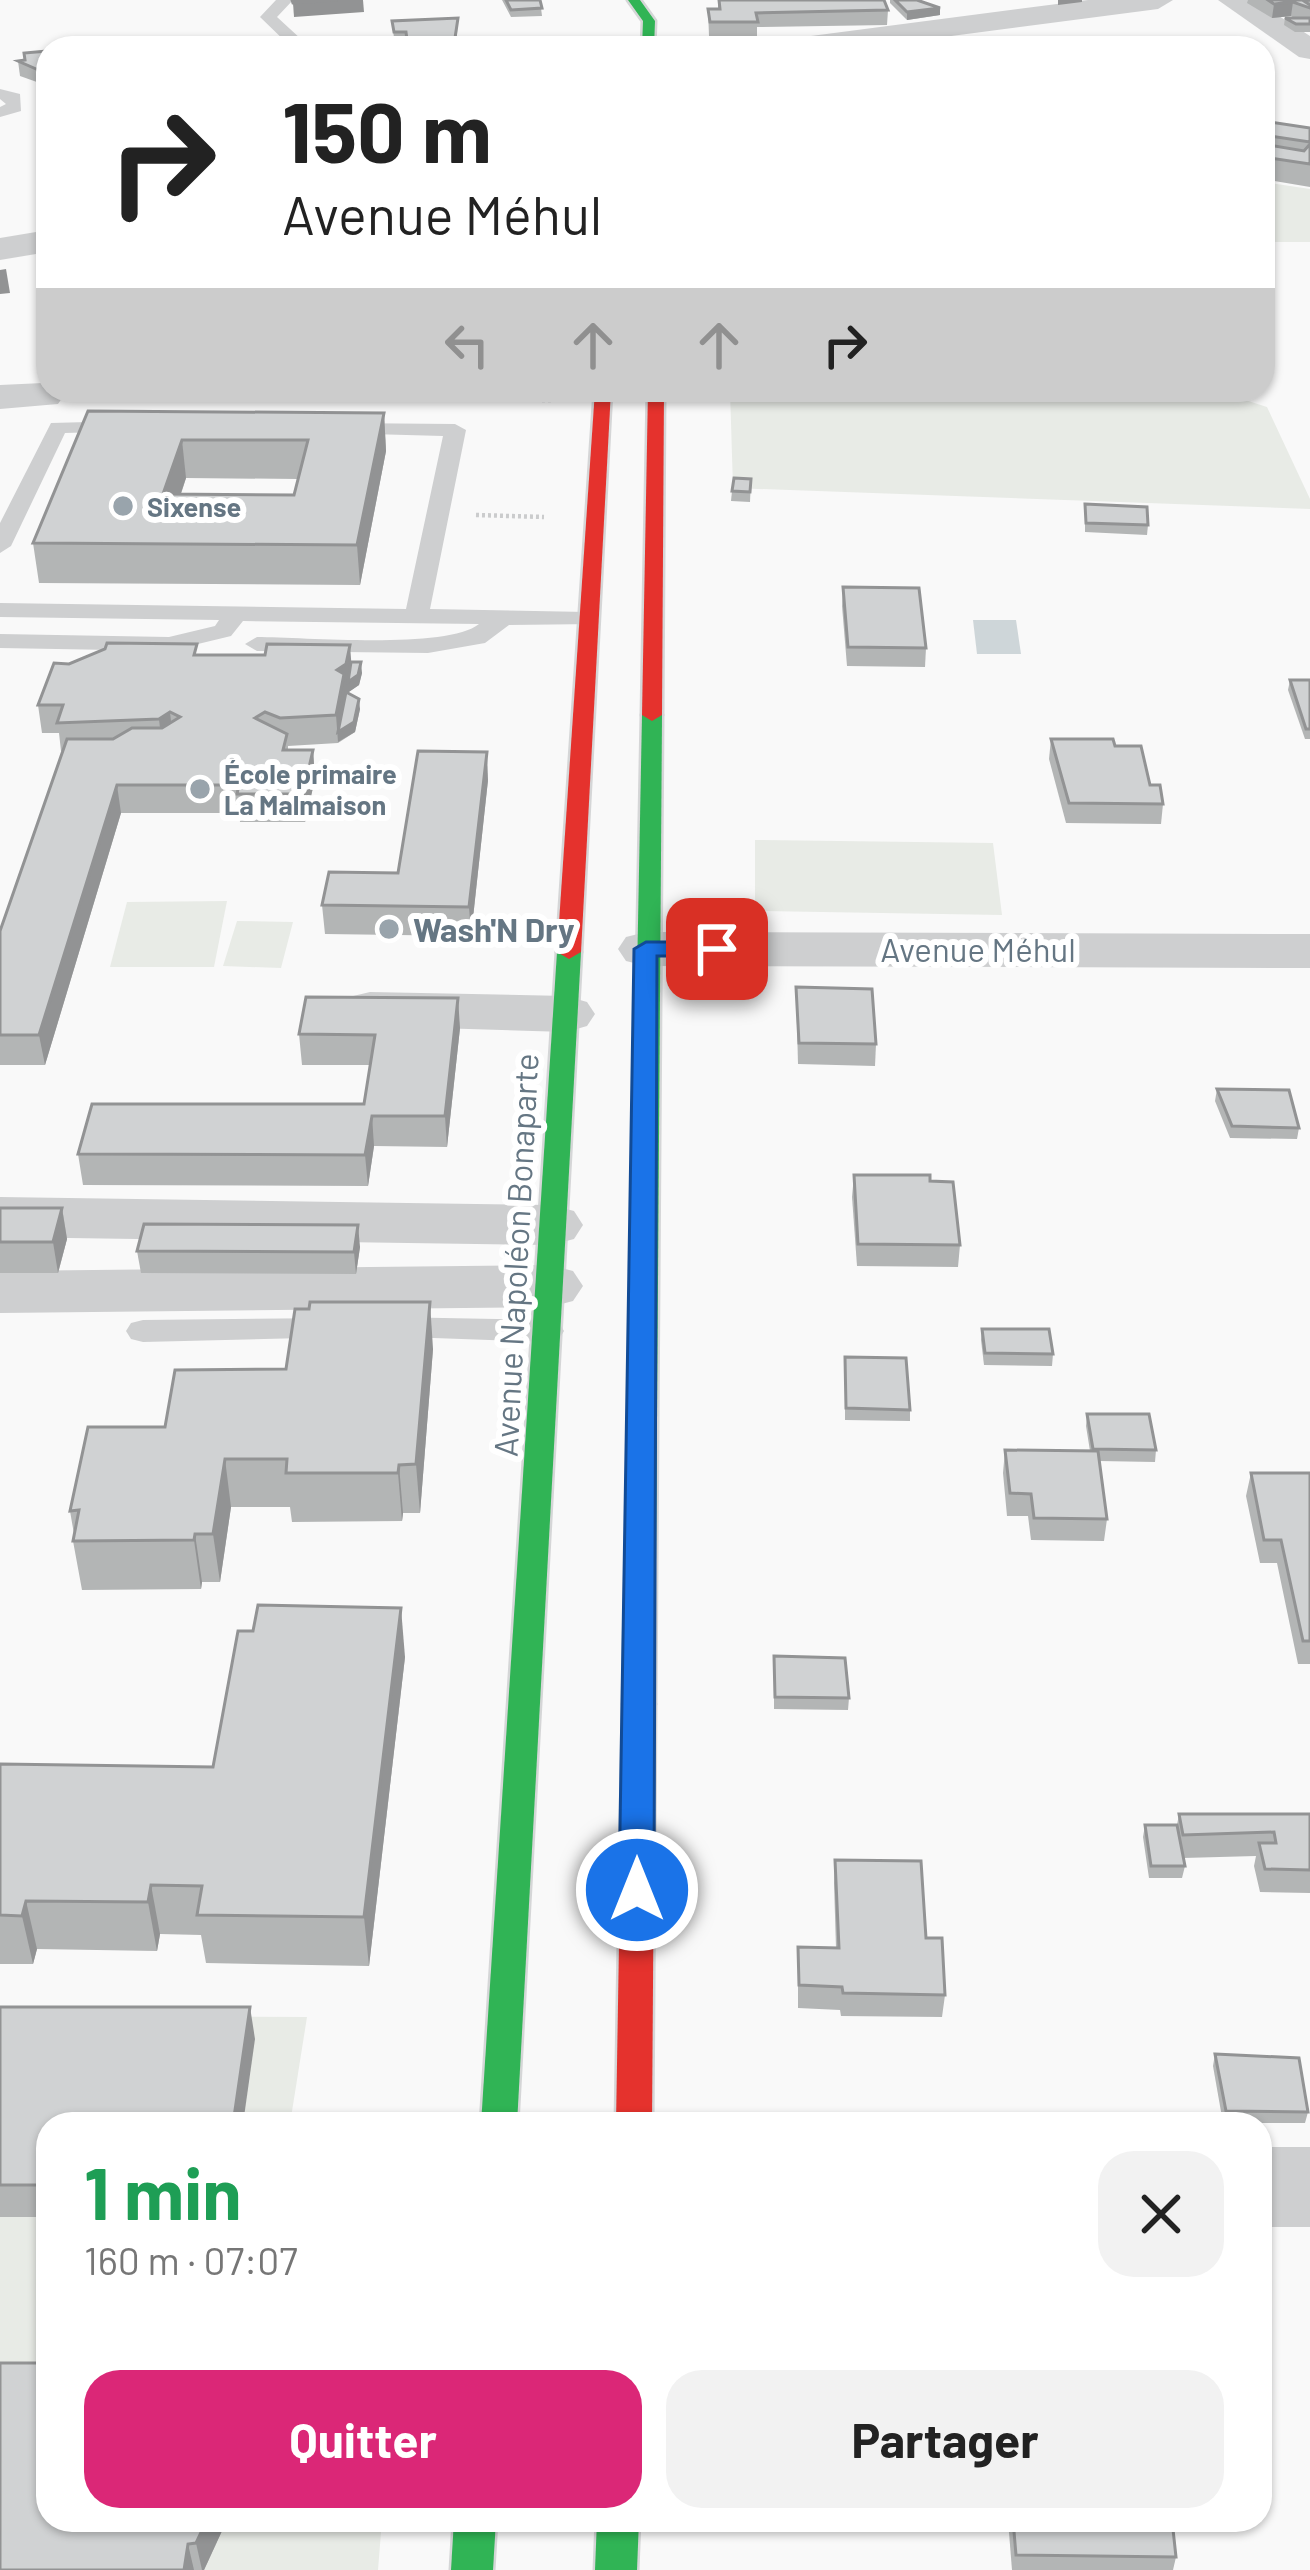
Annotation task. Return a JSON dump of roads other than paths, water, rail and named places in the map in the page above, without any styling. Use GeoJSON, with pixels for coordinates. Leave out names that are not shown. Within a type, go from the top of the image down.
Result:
{"type":"FeatureCollection","features":[{"type":"Feature","properties":{"kind":"main road"},"geometry":{"type":"LineString","coordinates":[[624,36],[632,0]]}},
{"type":"Feature","properties":{"kind":"main road"},"geometry":{"type":"LineString","coordinates":[[632,0],[649,21],[648,36]]}},
{"type":"Feature","properties":{"kind":"main road"},"geometry":{"type":"LineString","coordinates":[[672,0],[674,36]]}},
{"type":"Feature","properties":{"kind":"main road","name":"Avenue Napoléon Bonaparte"},"geometry":{"type":"LineString","coordinates":[[501,2112],[553,1301],[602,402]]}},
{"type":"Feature","properties":{"kind":"main road"},"geometry":{"type":"LineString","coordinates":[[634,2112],[633,1348],[651,866],[656,402]]}},
{"type":"Feature","properties":{"kind":"main road"},"geometry":{"type":"LineString","coordinates":[[472,2570],[474,2532]]}},
{"type":"Feature","properties":{"kind":"main road"},"geometry":{"type":"LineString","coordinates":[[616,2570],[618,2532]]}},
{"type":"Feature","properties":{"kind":"street"},"geometry":{"type":"LineString","coordinates":[[880,36],[1158,0]]}},
{"type":"Feature","properties":{"kind":"street"},"geometry":{"type":"LineString","coordinates":[[1234,0],[1310,50]]}},
{"type":"Feature","properties":{"kind":"street"},"geometry":{"type":"LineString","coordinates":[[0,249],[36,243]]}},
{"type":"Feature","properties":{"kind":"street"},"geometry":{"type":"LineString","coordinates":[[0,397],[36,395]]}},
{"type":"Feature","properties":{"kind":"street","name":"Avenue Méhul"},"geometry":{"type":"LineString","coordinates":[[646,949],[1310,951]]}},
{"type":"Feature","properties":{"kind":"street"},"geometry":{"type":"LineString","coordinates":[[313,1007],[566,1014]]}},
{"type":"Feature","properties":{"kind":"street"},"geometry":{"type":"LineString","coordinates":[[0,1217],[553,1301]]}},
{"type":"Feature","properties":{"kind":"street"},"geometry":{"type":"LineString","coordinates":[[0,1292],[553,1301]]}},
{"type":"Feature","properties":{"kind":"street"},"geometry":{"type":"LineString","coordinates":[[1272,2187],[1310,2187]]}},
{"type":"Feature","properties":{"kind":"lane"},"geometry":{"type":"LineString","coordinates":[[286,0],[268,17],[288,36]]}},
{"type":"Feature","properties":{"kind":"lane"},"geometry":{"type":"LineString","coordinates":[[0,94],[14,97],[15,107],[0,112]]}},
{"type":"Feature","properties":{"kind":"lane"},"geometry":{"type":"LineString","coordinates":[[0,547],[58,427],[153,428]]}},
{"type":"Feature","properties":{"kind":"lane"},"geometry":{"type":"LineString","coordinates":[[310,429],[455,430],[417,615]]}},
{"type":"Feature","properties":{"kind":"lane"},"geometry":{"type":"LineString","coordinates":[[0,610],[587,619]]}},
{"type":"Feature","properties":{"kind":"lane"},"geometry":{"type":"LineString","coordinates":[[0,641],[169,644],[223,631],[238,613]]}},
{"type":"Feature","properties":{"kind":"lane"},"geometry":{"type":"LineString","coordinates":[[257,644],[428,646],[477,638],[504,617]]}},
{"type":"Feature","properties":{"kind":"lane"},"geometry":{"type":"LineString","coordinates":[[142,1331],[553,1301]]}},
{"type":"Feature","properties":{"kind":"place","name":"Sixense"},"geometry":{"type":"Point","coordinates":[123,506]}},
{"type":"Feature","properties":{"kind":"place","name":"École primaire La Malmaison"},"geometry":{"type":"Point","coordinates":[200,789]}},
{"type":"Feature","properties":{"kind":"place","name":"Wash'N Dry"},"geometry":{"type":"Point","coordinates":[389,929]}}]}
